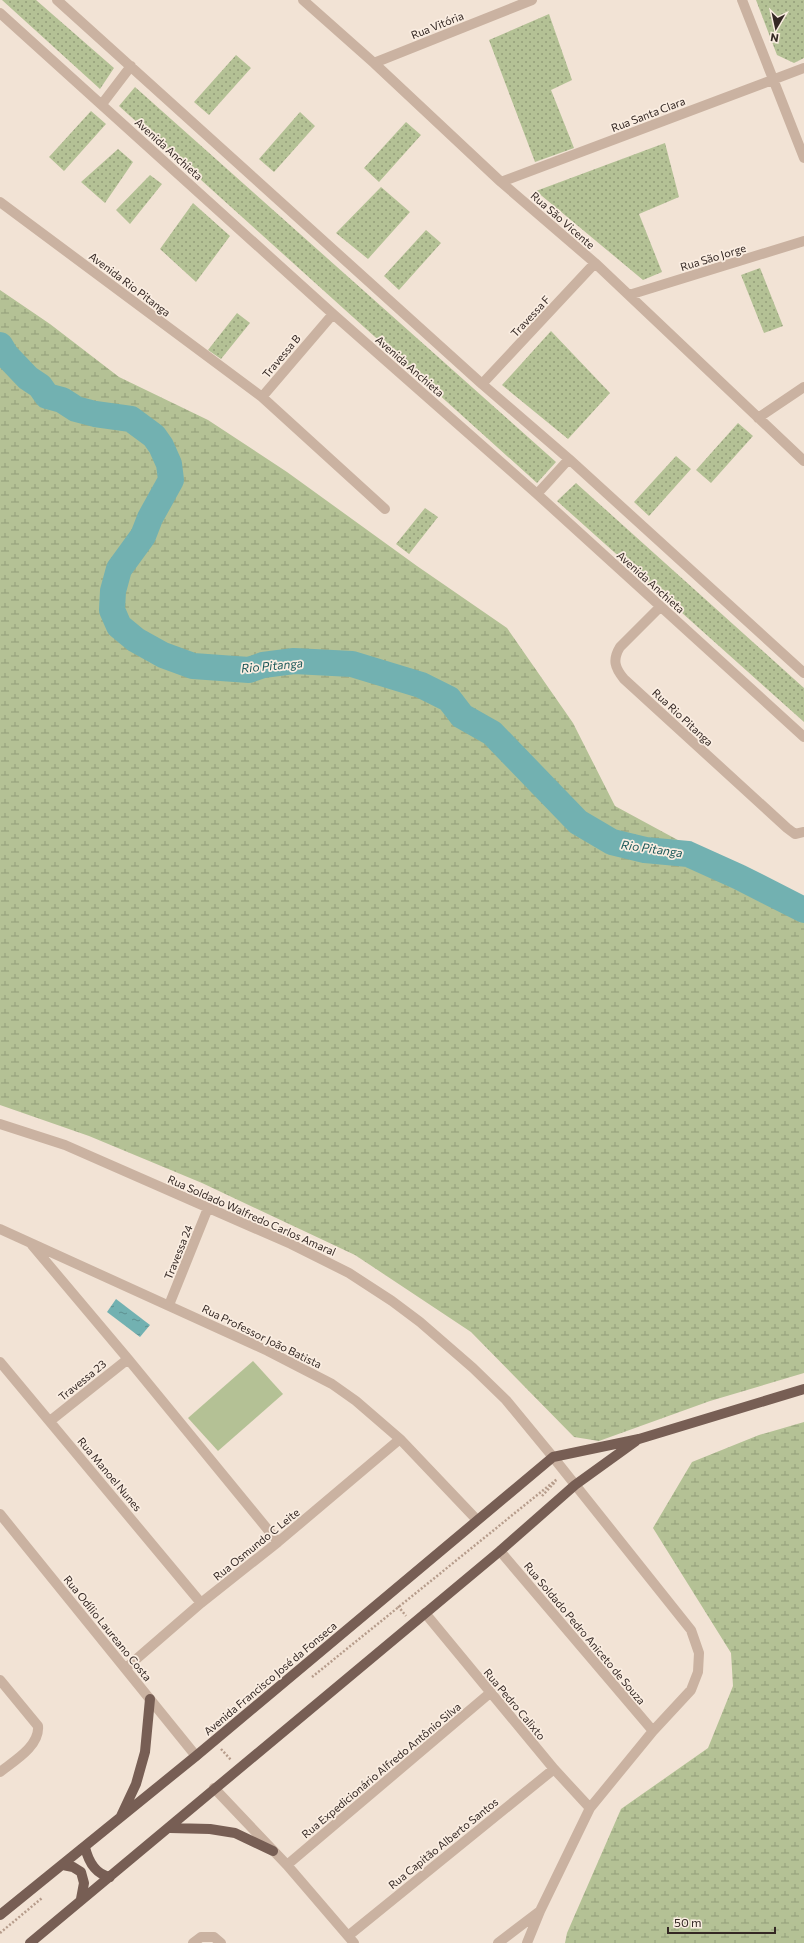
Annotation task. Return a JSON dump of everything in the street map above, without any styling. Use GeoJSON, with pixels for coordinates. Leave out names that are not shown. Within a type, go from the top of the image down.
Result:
{"type":"FeatureCollection","features":[{"type":"Feature","properties":{"kind":"main road"},"geometry":{"type":"LineString","coordinates":[[553,1457],[639,1439],[804,1389]]}},
{"type":"Feature","properties":{"kind":"main road"},"geometry":{"type":"LineString","coordinates":[[30,1943],[81,1899],[170,1828],[214,1788],[500,1551],[575,1485],[639,1439]]}},
{"type":"Feature","properties":{"kind":"main road","name":"Avenida Francisco José da Fonseca"},"geometry":{"type":"LineString","coordinates":[[0,1915],[215,1741],[553,1457]]}},
{"type":"Feature","properties":{"kind":"main road"},"geometry":{"type":"LineString","coordinates":[[119,1820],[136,1784],[145,1752],[150,1699]]}},
{"type":"Feature","properties":{"kind":"main road"},"geometry":{"type":"LineString","coordinates":[[170,1828],[210,1829],[235,1833],[273,1851]]}},
{"type":"Feature","properties":{"kind":"main road"},"geometry":{"type":"LineString","coordinates":[[85,1847],[89,1860],[94,1867],[110,1877]]}},
{"type":"Feature","properties":{"kind":"main road"},"geometry":{"type":"LineString","coordinates":[[63,1865],[73,1867],[80,1872],[84,1883],[81,1899]]}},
{"type":"Feature","properties":{"kind":"street","name":"Rua São Vicente"},"geometry":{"type":"LineString","coordinates":[[303,0],[374,63],[501,182],[595,263],[804,461]]}},
{"type":"Feature","properties":{"kind":"street","name":"Rua Vitória"},"geometry":{"type":"LineString","coordinates":[[374,63],[532,0]]}},
{"type":"Feature","properties":{"kind":"street"},"geometry":{"type":"LineString","coordinates":[[742,0],[804,158]]}},
{"type":"Feature","properties":{"kind":"street"},"geometry":{"type":"LineString","coordinates":[[62,1],[131,66],[482,384],[569,459],[804,673]]}},
{"type":"Feature","properties":{"kind":"street","name":"Avenida Anchieta"},"geometry":{"type":"LineString","coordinates":[[0,13],[332,314],[537,494],[804,737]]}},
{"type":"Feature","properties":{"kind":"street"},"geometry":{"type":"LineString","coordinates":[[102,104],[131,66]]}},
{"type":"Feature","properties":{"kind":"street","name":"Rua Santa Clara"},"geometry":{"type":"LineString","coordinates":[[501,182],[804,68]]}},
{"type":"Feature","properties":{"kind":"street","name":"Avenida Rio Pitanga"},"geometry":{"type":"LineString","coordinates":[[0,202],[262,398]]}},
{"type":"Feature","properties":{"kind":"street","name":"Rua São Jorge"},"geometry":{"type":"LineString","coordinates":[[629,295],[804,241]]}},
{"type":"Feature","properties":{"kind":"street","name":"Travessa F"},"geometry":{"type":"LineString","coordinates":[[482,384],[595,263]]}},
{"type":"Feature","properties":{"kind":"street","name":"Travessa B"},"geometry":{"type":"LineString","coordinates":[[262,398],[332,314]]}},
{"type":"Feature","properties":{"kind":"street"},"geometry":{"type":"LineString","coordinates":[[758,418],[804,387]]}},
{"type":"Feature","properties":{"kind":"street"},"geometry":{"type":"LineString","coordinates":[[262,398],[385,509]]}},
{"type":"Feature","properties":{"kind":"street"},"geometry":{"type":"LineString","coordinates":[[537,494],[569,459]]}},
{"type":"Feature","properties":{"kind":"street","name":"Rua Rio Pitanga"},"geometry":{"type":"LineString","coordinates":[[660,607],[615,655],[615,664],[618,671],[624,679],[781,823],[799,833]]}},
{"type":"Feature","properties":{"kind":"street","name":"Rua Soldado Walfredo Carlos Amaral"},"geometry":{"type":"LineString","coordinates":[[0,1124],[65,1145],[291,1244],[343,1270],[392,1301],[420,1322],[473,1368],[506,1400],[691,1630],[698,1646],[699,1653],[698,1672],[691,1690],[653,1730],[590,1808],[540,1911],[527,1943]]}},
{"type":"Feature","properties":{"kind":"street","name":"Travessa 24"},"geometry":{"type":"LineString","coordinates":[[169,1305],[208,1208]]}},
{"type":"Feature","properties":{"kind":"street","name":"Rua Professor João Batista"},"geometry":{"type":"LineString","coordinates":[[0,1229],[275,1354],[332,1384],[356,1401],[400,1439],[477,1520]]}},
{"type":"Feature","properties":{"kind":"street"},"geometry":{"type":"LineString","coordinates":[[30,1243],[128,1359],[278,1542]]}},
{"type":"Feature","properties":{"kind":"street","name":"Travessa 23"},"geometry":{"type":"LineString","coordinates":[[50,1421],[128,1359]]}},
{"type":"Feature","properties":{"kind":"street","name":"Rua Manoel Nunes"},"geometry":{"type":"LineString","coordinates":[[0,1363],[201,1603]]}},
{"type":"Feature","properties":{"kind":"street","name":"Rua Osmundo C Leite"},"geometry":{"type":"LineString","coordinates":[[126,1668],[201,1603],[278,1542],[400,1439]]}},
{"type":"Feature","properties":{"kind":"street","name":"Rua Odílio Laureano Costa"},"geometry":{"type":"LineString","coordinates":[[0,1514],[196,1756]]}},
{"type":"Feature","properties":{"kind":"street","name":"Rua Soldado Pedro Aniceto de Souza"},"geometry":{"type":"LineString","coordinates":[[500,1551],[653,1730]]}},
{"type":"Feature","properties":{"kind":"street","name":"Rua Pedro Calixto"},"geometry":{"type":"LineString","coordinates":[[425,1613],[490,1694],[554,1769],[590,1808]]}},
{"type":"Feature","properties":{"kind":"street"},"geometry":{"type":"LineString","coordinates":[[0,1680],[38,1726],[38,1729],[36,1740],[0,1772]]}},
{"type":"Feature","properties":{"kind":"street","name":"Rua Expedicionário Alfredo Antônio Silva"},"geometry":{"type":"LineString","coordinates":[[287,1865],[490,1694]]}},
{"type":"Feature","properties":{"kind":"street","name":"Rua Capitão Alberto Santos"},"geometry":{"type":"LineString","coordinates":[[351,1940],[554,1769]]}},
{"type":"Feature","properties":{"kind":"street"},"geometry":{"type":"LineString","coordinates":[[214,1788],[287,1865],[351,1940]]}},
{"type":"Feature","properties":{"kind":"street"},"geometry":{"type":"LineString","coordinates":[[498,1943],[540,1911]]}},
{"type":"Feature","properties":{"kind":"street"},"geometry":{"type":"LineString","coordinates":[[193,1943],[201,1937],[214,1937],[221,1943]]}},
{"type":"Feature","properties":{"kind":"path"},"geometry":{"type":"LineString","coordinates":[[389,1594],[412,1624]]}},
{"type":"Feature","properties":{"kind":"path"},"geometry":{"type":"LineString","coordinates":[[215,1741],[238,1769]]}},
{"type":"Feature","properties":{"kind":"green space"},"geometry":{"type":"Polygon","coordinates":[[[2,0],[36,0],[114,68],[100,89],[2,0]]]}},
{"type":"Feature","properties":{"kind":"green space"},"geometry":{"type":"Polygon","coordinates":[[[756,0],[804,0],[804,58],[794,63],[777,55],[756,0]]]}},
{"type":"Feature","properties":{"kind":"green space"},"geometry":{"type":"Polygon","coordinates":[[[549,14],[572,80],[551,90],[574,148],[535,162],[489,40],[549,14]]]}},
{"type":"Feature","properties":{"kind":"green space"},"geometry":{"type":"Polygon","coordinates":[[[236,55],[251,68],[209,115],[194,102],[236,55]]]}},
{"type":"Feature","properties":{"kind":"green space"},"geometry":{"type":"Polygon","coordinates":[[[135,87],[556,462],[537,483],[119,106],[135,87]]]}},
{"type":"Feature","properties":{"kind":"green space"},"geometry":{"type":"Polygon","coordinates":[[[91,111],[106,124],[64,171],[49,157],[91,111]]]}},
{"type":"Feature","properties":{"kind":"green space"},"geometry":{"type":"Polygon","coordinates":[[[300,112],[315,126],[274,172],[259,159],[300,112]]]}},
{"type":"Feature","properties":{"kind":"green space"},"geometry":{"type":"Polygon","coordinates":[[[406,122],[421,135],[379,182],[364,168],[406,122]]]}},
{"type":"Feature","properties":{"kind":"green space"},"geometry":{"type":"Polygon","coordinates":[[[665,143],[679,197],[639,214],[662,272],[643,280],[536,191],[665,143]]]}},
{"type":"Feature","properties":{"kind":"green space"},"geometry":{"type":"Polygon","coordinates":[[[118,149],[133,162],[105,203],[81,182],[118,149]]]}},
{"type":"Feature","properties":{"kind":"green space"},"geometry":{"type":"Polygon","coordinates":[[[150,175],[162,184],[130,224],[116,210],[150,175]]]}},
{"type":"Feature","properties":{"kind":"green space"},"geometry":{"type":"Polygon","coordinates":[[[381,187],[410,212],[368,259],[336,233],[381,187]]]}},
{"type":"Feature","properties":{"kind":"green space"},"geometry":{"type":"Polygon","coordinates":[[[193,203],[230,236],[196,282],[160,249],[193,203]]]}},
{"type":"Feature","properties":{"kind":"green space"},"geometry":{"type":"Polygon","coordinates":[[[426,230],[441,243],[399,290],[384,276],[426,230]]]}},
{"type":"Feature","properties":{"kind":"green space"},"geometry":{"type":"Polygon","coordinates":[[[760,268],[783,326],[764,333],[741,275],[760,268]]]}},
{"type":"Feature","properties":{"kind":"green space"},"geometry":{"type":"Polygon","coordinates":[[[0,290],[50,324],[119,377],[208,420],[287,472],[417,566],[507,628],[573,723],[615,806],[687,845],[780,886],[804,902],[804,1373],[710,1401],[599,1441],[574,1437],[471,1332],[355,1255],[202,1183],[89,1136],[0,1105],[0,290]]]}},
{"type":"Feature","properties":{"kind":"green space"},"geometry":{"type":"Polygon","coordinates":[[[237,313],[250,323],[221,359],[208,350],[237,313]]]}},
{"type":"Feature","properties":{"kind":"green space"},"geometry":{"type":"Polygon","coordinates":[[[551,331],[610,393],[568,439],[502,385],[551,331]]]}},
{"type":"Feature","properties":{"kind":"green space"},"geometry":{"type":"Polygon","coordinates":[[[738,423],[753,436],[711,483],[696,470],[738,423]]]}},
{"type":"Feature","properties":{"kind":"green space"},"geometry":{"type":"Polygon","coordinates":[[[676,456],[691,469],[649,516],[634,502],[676,456]]]}},
{"type":"Feature","properties":{"kind":"green space"},"geometry":{"type":"Polygon","coordinates":[[[576,483],[804,688],[804,722],[557,501],[576,483]]]}},
{"type":"Feature","properties":{"kind":"green space"},"geometry":{"type":"Polygon","coordinates":[[[425,508],[438,517],[409,554],[396,544],[425,508]]]}},
{"type":"Feature","properties":{"kind":"green space"},"geometry":{"type":"Polygon","coordinates":[[[253,1361],[283,1394],[218,1451],[188,1418],[253,1361]]]}},
{"type":"Feature","properties":{"kind":"green space"},"geometry":{"type":"Polygon","coordinates":[[[804,1422],[804,1943],[565,1943],[567,1933],[621,1809],[708,1748],[733,1686],[731,1653],[653,1528],[692,1462],[759,1435],[804,1422]]]}},
{"type":"Feature","properties":{"kind":"water"},"geometry":{"type":"Polygon","coordinates":[[[116,1299],[150,1325],[140,1337],[107,1312],[116,1299]]]}},
{"type":"Feature","properties":{"kind":"waterway","name":"Rio Pitanga"},"geometry":{"type":"LineString","coordinates":[[0,345],[6,355],[28,378],[40,386],[47,396],[62,400],[76,409],[95,414],[131,419],[154,436],[161,446],[169,464],[171,480],[150,518],[143,536],[119,569],[113,591],[112,610],[119,626],[136,640],[163,655],[193,666],[249,670],[263,665],[294,661],[352,664],[421,685],[449,699],[462,716],[492,733],[578,822],[612,842],[645,850],[688,854],[739,877],[804,910]]}}]}
